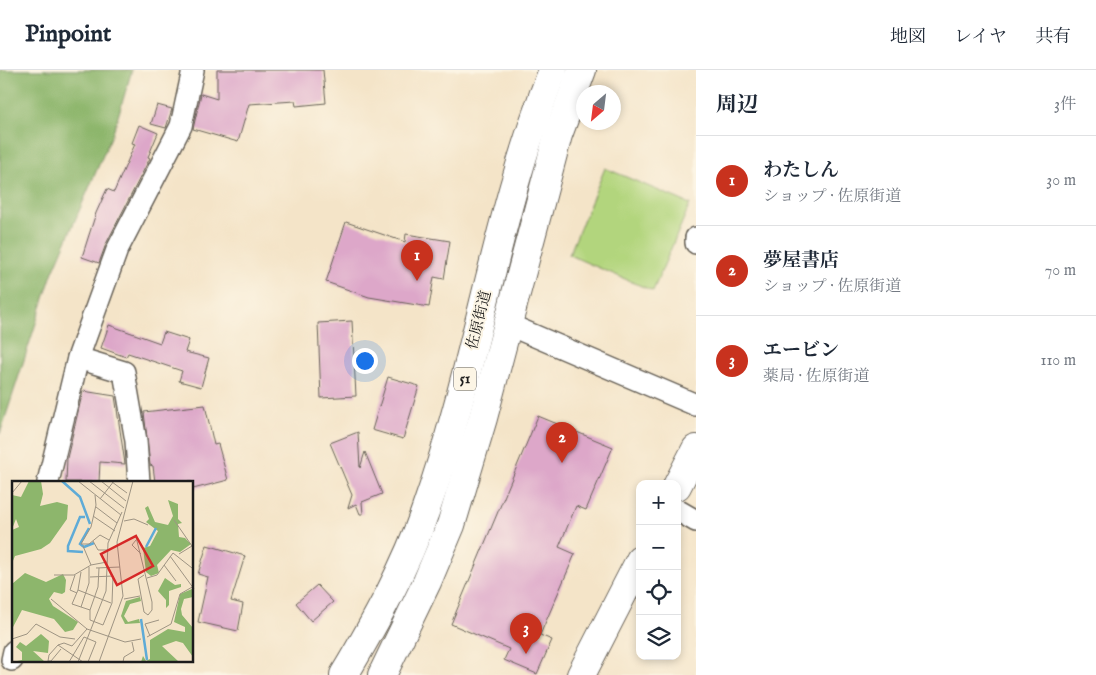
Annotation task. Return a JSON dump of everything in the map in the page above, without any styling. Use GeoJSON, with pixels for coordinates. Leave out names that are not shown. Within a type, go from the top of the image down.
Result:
{"type":"FeatureCollection","features":[{"type":"Feature","properties":{"kind":"main road","name":"佐原街道"},"geometry":{"type":"LineString","coordinates":[[344,675],[376,617],[426,510],[458,408],[528,134],[553,70]]}},
{"type":"Feature","properties":{"kind":"main road","name":"佐原街道"},"geometry":{"type":"LineString","coordinates":[[382,675],[451,525],[483,418],[558,135],[582,70]]}},
{"type":"Feature","properties":{"kind":"main road"},"geometry":{"type":"LineString","coordinates":[[680,480],[696,449]]}},
{"type":"Feature","properties":{"kind":"main road"},"geometry":{"type":"LineString","coordinates":[[581,675],[636,568]]}},
{"type":"Feature","properties":{"kind":"street"},"geometry":{"type":"LineString","coordinates":[[48,481],[78,358],[117,250],[181,126],[193,70]]}},
{"type":"Feature","properties":{"kind":"street"},"geometry":{"type":"LineString","coordinates":[[696,238],[696,243]]}},
{"type":"Feature","properties":{"kind":"street"},"geometry":{"type":"LineString","coordinates":[[507,324],[696,405]]}},
{"type":"Feature","properties":{"kind":"street"},"geometry":{"type":"LineString","coordinates":[[78,358],[124,372],[136,441],[140,481]]}},
{"type":"Feature","properties":{"kind":"street"},"geometry":{"type":"LineString","coordinates":[[681,512],[696,521]]}},
{"type":"Feature","properties":{"kind":"green space"},"geometry":{"type":"Polygon","coordinates":[[[0,70],[132,70],[114,130],[52,274],[0,434],[0,70]]]}},
{"type":"Feature","properties":{"kind":"green space"},"geometry":{"type":"Polygon","coordinates":[[[605,168],[690,204],[653,291],[569,255],[605,168]]]}},
{"type":"Feature","properties":{"kind":"building"},"geometry":{"type":"Polygon","coordinates":[[[217,70],[323,70],[326,103],[296,106],[295,101],[249,104],[238,142],[193,129],[201,94],[217,99],[217,70]]]}},
{"type":"Feature","properties":{"kind":"building"},"geometry":{"type":"Polygon","coordinates":[[[157,105],[172,109],[166,128],[151,124],[157,105]]]}},
{"type":"Feature","properties":{"kind":"building"},"geometry":{"type":"Polygon","coordinates":[[[139,125],[158,133],[148,157],[150,158],[106,244],[99,263],[82,257],[96,213],[107,189],[114,192],[135,144],[132,143],[139,125]]]}},
{"type":"Feature","properties":{"kind":"building"},"geometry":{"type":"Polygon","coordinates":[[[346,222],[405,242],[406,234],[450,241],[444,279],[434,277],[429,307],[369,297],[326,282],[346,222]]]}},
{"type":"Feature","properties":{"kind":"building"},"geometry":{"type":"Polygon","coordinates":[[[352,321],[356,396],[321,398],[318,323],[352,321]]]}},
{"type":"Feature","properties":{"kind":"building"},"geometry":{"type":"Polygon","coordinates":[[[109,325],[160,343],[164,332],[189,340],[185,352],[209,358],[201,387],[179,381],[182,371],[128,353],[126,357],[101,348],[109,325]]]}},
{"type":"Feature","properties":{"kind":"building"},"geometry":{"type":"Polygon","coordinates":[[[388,377],[419,386],[403,439],[372,430],[388,377]]]}},
{"type":"Feature","properties":{"kind":"building"},"geometry":{"type":"Polygon","coordinates":[[[83,391],[115,396],[125,464],[100,462],[99,481],[66,481],[67,458],[83,391]]]}},
{"type":"Feature","properties":{"kind":"building"},"geometry":{"type":"Polygon","coordinates":[[[205,405],[214,445],[218,444],[228,480],[194,489],[194,481],[155,481],[153,466],[150,465],[144,412],[205,405]]]}},
{"type":"Feature","properties":{"kind":"building"},"geometry":{"type":"Polygon","coordinates":[[[538,416],[613,447],[586,510],[576,506],[559,547],[575,554],[540,635],[552,640],[537,674],[504,660],[509,649],[451,624],[538,416]]]}},
{"type":"Feature","properties":{"kind":"building"},"geometry":{"type":"Polygon","coordinates":[[[358,432],[360,468],[365,452],[382,494],[362,502],[363,514],[360,514],[356,504],[348,508],[352,495],[330,443],[358,432]]]}},
{"type":"Feature","properties":{"kind":"building"},"geometry":{"type":"Polygon","coordinates":[[[207,545],[245,556],[231,601],[243,604],[238,631],[198,622],[208,577],[198,574],[207,545]]]}},
{"type":"Feature","properties":{"kind":"building"},"geometry":{"type":"Polygon","coordinates":[[[317,585],[333,602],[311,621],[296,603],[317,585]]]}},
{"type":"Feature","properties":{"kind":"place","name":"わたしん"},"geometry":{"type":"Point","coordinates":[417,281]}},
{"type":"Feature","properties":{"kind":"place","name":"夢屋書店"},"geometry":{"type":"Point","coordinates":[562,463]}},
{"type":"Feature","properties":{"kind":"place","name":"エービン"},"geometry":{"type":"Point","coordinates":[526,654]}}]}
